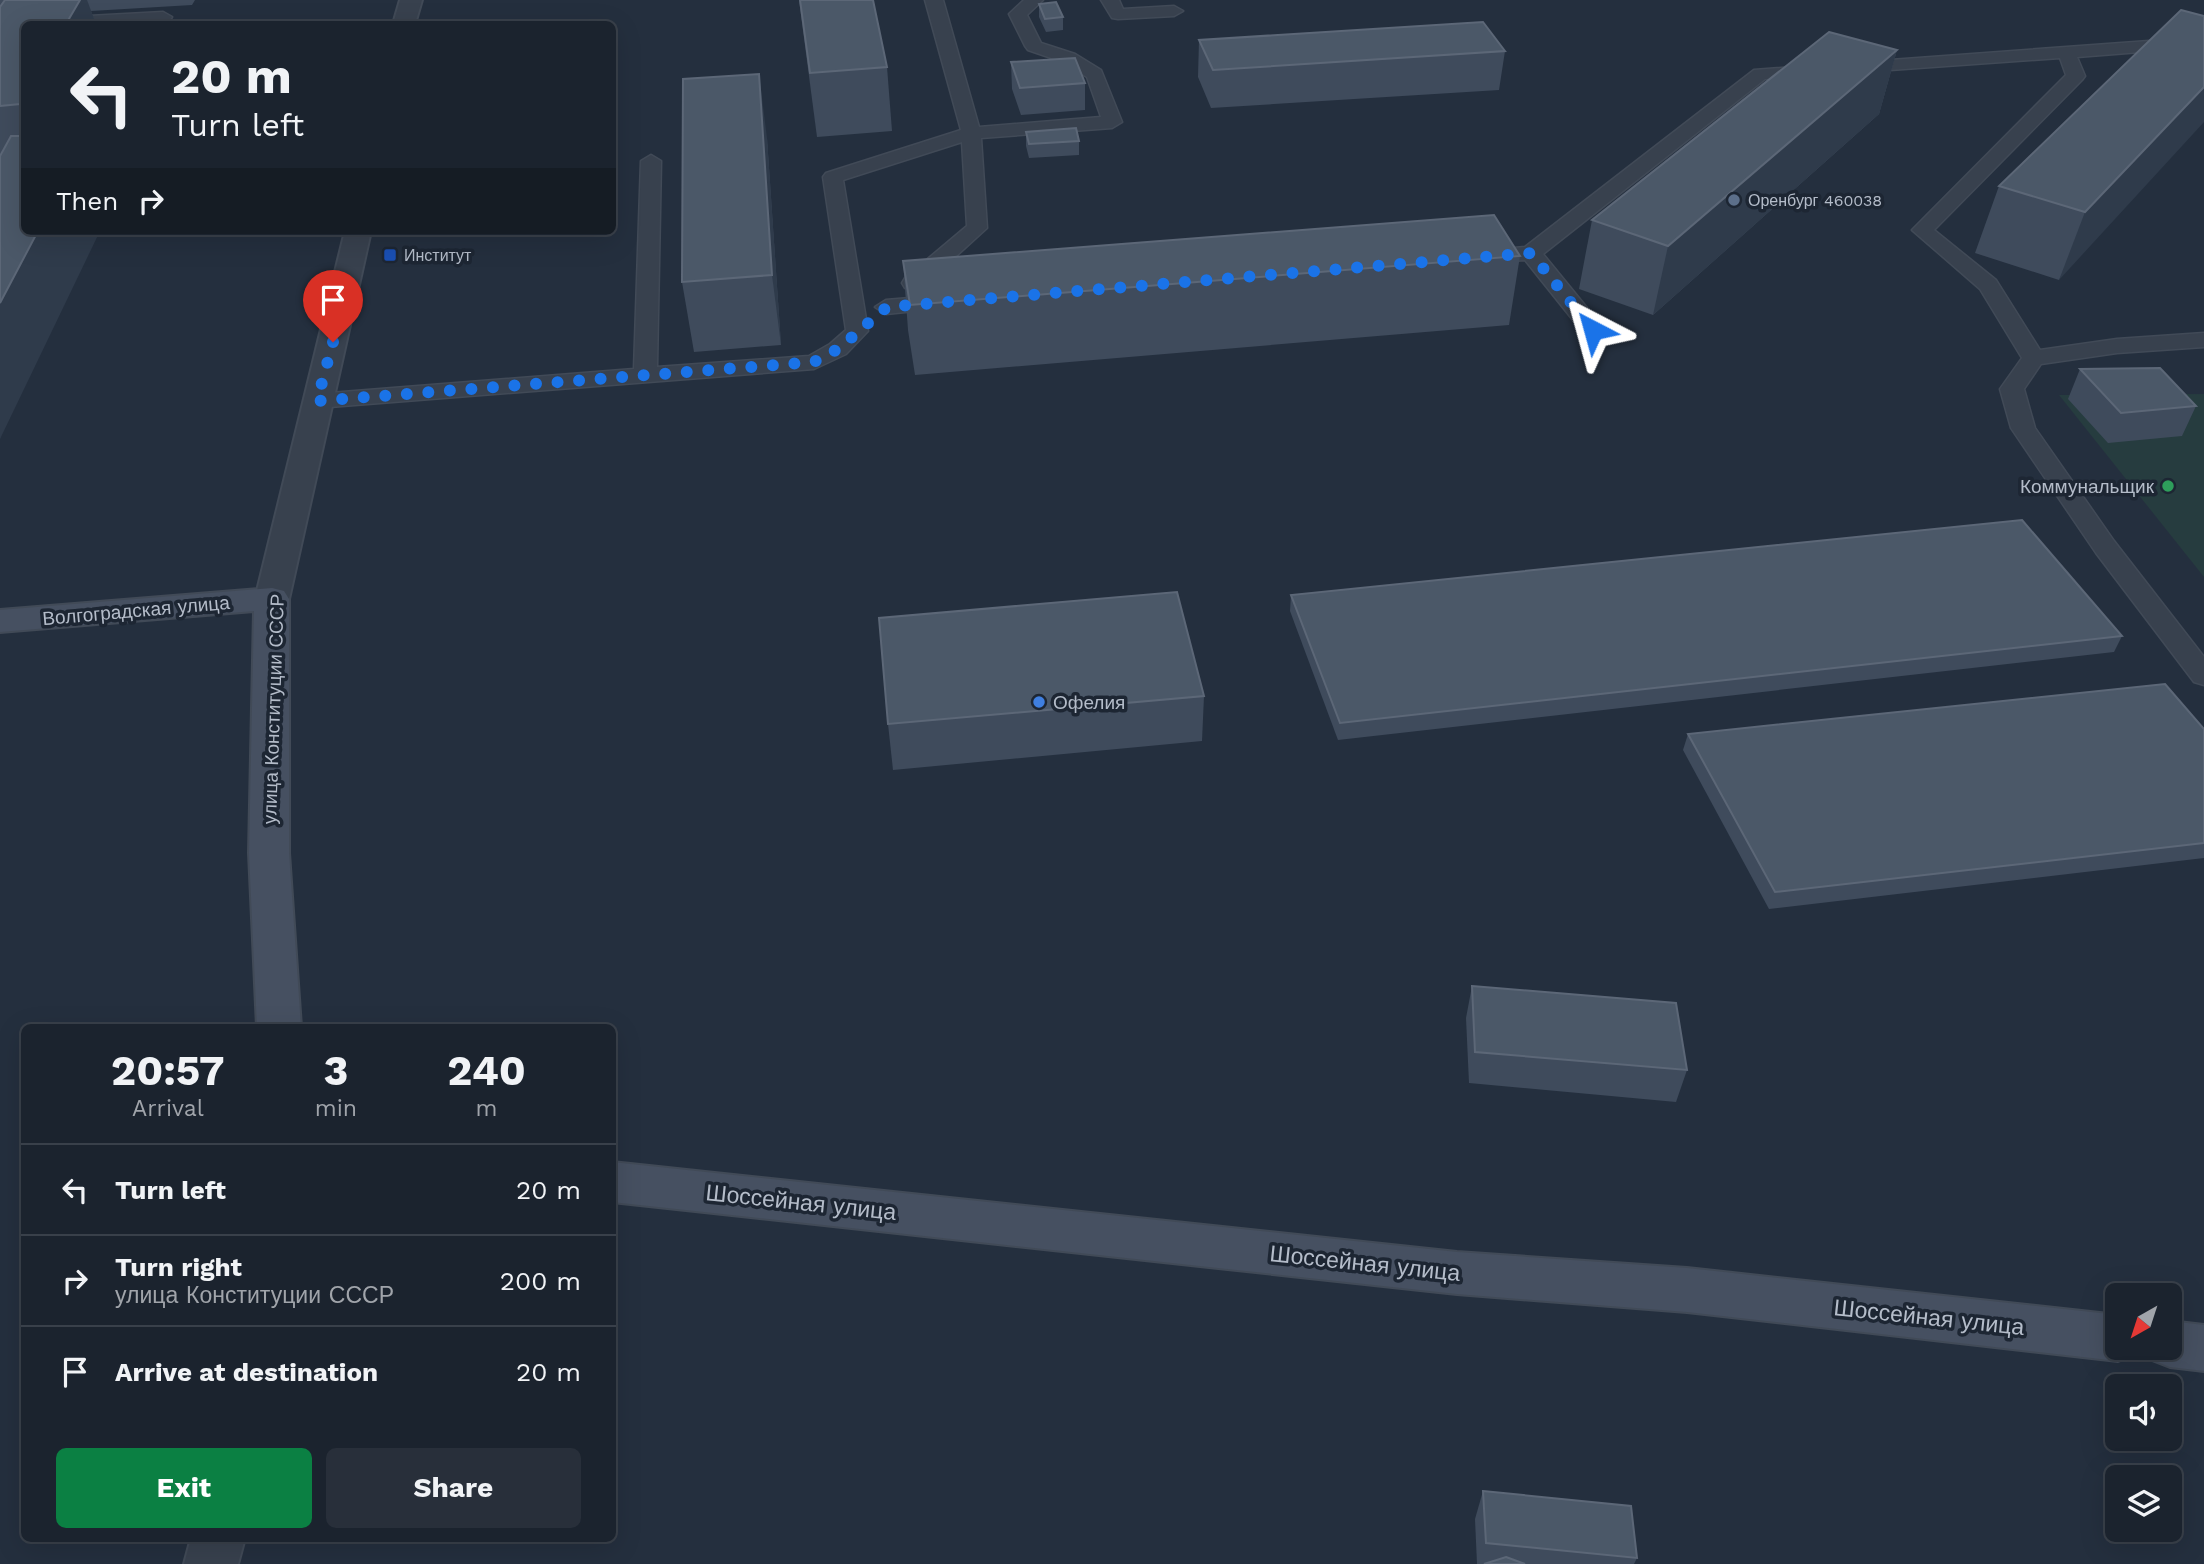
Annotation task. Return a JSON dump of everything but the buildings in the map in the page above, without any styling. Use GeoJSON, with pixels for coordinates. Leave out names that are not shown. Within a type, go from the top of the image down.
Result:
{"type":"FeatureCollection","features":[{"type":"Feature","properties":{"kind":"main road","name":"Волгоградская улица"},"geometry":{"type":"LineString","coordinates":[[0,621],[272,599]]}},
{"type":"Feature","properties":{"kind":"main road","name":"улица Конституции СССР"},"geometry":{"type":"LineString","coordinates":[[272,599],[269,852],[279,1024]]}},
{"type":"Feature","properties":{"kind":"main road","name":"Шоссейная улица"},"geometry":{"type":"LineString","coordinates":[[616,1182],[1444,1272],[1687,1290],[2105,1337]]}},
{"type":"Feature","properties":{"kind":"main road"},"geometry":{"type":"LineString","coordinates":[[2182,1345],[2204,1348]]}},
{"type":"Feature","properties":{"kind":"street"},"geometry":{"type":"LineString","coordinates":[[405,21],[411,0]]}},
{"type":"Feature","properties":{"kind":"street","name":"улица Конституции СССР"},"geometry":{"type":"LineString","coordinates":[[272,599],[357,235]]}},
{"type":"Feature","properties":{"kind":"street"},"geometry":{"type":"LineString","coordinates":[[211,1564],[217,1542]]}},
{"type":"Feature","properties":{"kind":"lane"},"geometry":{"type":"LineString","coordinates":[[317,401],[814,362],[838,349],[977,229],[971,133],[934,0]]}},
{"type":"Feature","properties":{"kind":"lane"},"geometry":{"type":"LineString","coordinates":[[833,177],[971,133],[1112,122],[1095,74],[1069,58],[1034,46],[1018,14],[1034,0]]}},
{"type":"Feature","properties":{"kind":"lane"},"geometry":{"type":"LineString","coordinates":[[1110,0],[1118,14],[1174,11]]}},
{"type":"Feature","properties":{"kind":"lane"},"geometry":{"type":"LineString","coordinates":[[89,21],[163,17]]}},
{"type":"Feature","properties":{"kind":"lane"},"geometry":{"type":"LineString","coordinates":[[1462,259],[1531,253],[1760,74],[2204,42]]}},
{"type":"Feature","properties":{"kind":"lane"},"geometry":{"type":"LineString","coordinates":[[2033,358],[1988,285],[1922,230],[2076,76],[2066,51]]}},
{"type":"Feature","properties":{"kind":"lane"},"geometry":{"type":"LineString","coordinates":[[829,152],[857,331]]}},
{"type":"Feature","properties":{"kind":"lane"},"geometry":{"type":"LineString","coordinates":[[645,376],[651,161]]}},
{"type":"Feature","properties":{"kind":"lane"},"geometry":{"type":"LineString","coordinates":[[1531,253],[1593,330]]}},
{"type":"Feature","properties":{"kind":"lane"},"geometry":{"type":"LineString","coordinates":[[887,307],[969,300]]}},
{"type":"Feature","properties":{"kind":"lane"},"geometry":{"type":"LineString","coordinates":[[2204,340],[2117,346],[2033,358],[2012,389],[2023,428],[2105,547],[2204,676]]}},
{"type":"Feature","properties":{"kind":"green space","name":"Коммунальщик"},"geometry":{"type":"Polygon","coordinates":[[[2204,394],[2204,577],[2059,395],[2204,394]]]}},
{"type":"Feature","properties":{"kind":"place","name":"Оренбург 460038"},"geometry":{"type":"Point","coordinates":[1734,200]}},
{"type":"Feature","properties":{"kind":"place","name":"Институт"},"geometry":{"type":"Point","coordinates":[390,255]}},
{"type":"Feature","properties":{"kind":"place","name":"Коммунальщик"},"geometry":{"type":"Point","coordinates":[2168,486]}},
{"type":"Feature","properties":{"kind":"place","name":"Офелия"},"geometry":{"type":"Point","coordinates":[1039,702]}},
{"type":"Feature","properties":{"kind":"route"},"geometry":{"type":"LineString","coordinates":[[333,342],[317,401],[814,362],[838,349],[887,307],[1531,253],[1593,330]]}}]}
